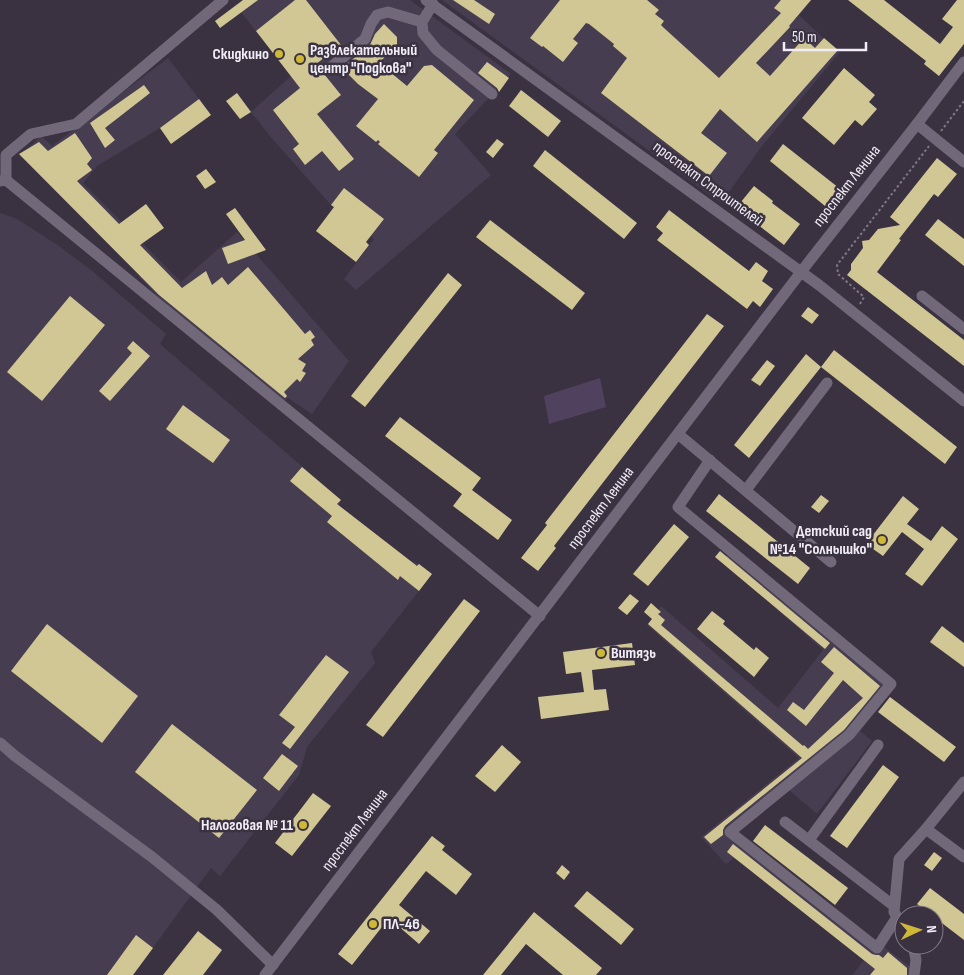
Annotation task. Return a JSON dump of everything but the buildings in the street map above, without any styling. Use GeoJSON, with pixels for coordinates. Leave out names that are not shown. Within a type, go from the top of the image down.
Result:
{"type":"FeatureCollection","features":[{"type":"Feature","properties":{"kind":"street"},"geometry":{"type":"LineString","coordinates":[[223,0],[76,124],[31,134],[6,155],[3,180],[540,616]]}},
{"type":"Feature","properties":{"kind":"street"},"geometry":{"type":"LineString","coordinates":[[430,2],[422,22],[422,33],[437,50],[492,94]]}},
{"type":"Feature","properties":{"kind":"street","name":"проспект Строителей"},"geometry":{"type":"LineString","coordinates":[[430,2],[802,272],[964,401]]}},
{"type":"Feature","properties":{"kind":"street"},"geometry":{"type":"LineString","coordinates":[[329,69],[365,39],[376,15],[388,12],[422,22]]}},
{"type":"Feature","properties":{"kind":"street","name":"проспект Ленина"},"geometry":{"type":"LineString","coordinates":[[265,975],[964,62]]}},
{"type":"Feature","properties":{"kind":"street"},"geometry":{"type":"LineString","coordinates":[[917,124],[964,162]]}},
{"type":"Feature","properties":{"kind":"street"},"geometry":{"type":"LineString","coordinates":[[922,296],[964,329]]}},
{"type":"Feature","properties":{"kind":"street"},"geometry":{"type":"LineString","coordinates":[[746,490],[827,383]]}},
{"type":"Feature","properties":{"kind":"street"},"geometry":{"type":"LineString","coordinates":[[678,434],[831,562]]}},
{"type":"Feature","properties":{"kind":"street"},"geometry":{"type":"LineString","coordinates":[[710,460],[678,507],[891,684],[849,735],[730,832],[878,948],[894,916]]}},
{"type":"Feature","properties":{"kind":"street"},"geometry":{"type":"LineString","coordinates":[[0,743],[152,857],[216,910],[273,965]]}},
{"type":"Feature","properties":{"kind":"street"},"geometry":{"type":"LineString","coordinates":[[809,840],[878,745]]}},
{"type":"Feature","properties":{"kind":"street"},"geometry":{"type":"LineString","coordinates":[[896,905],[899,859],[964,782]]}},
{"type":"Feature","properties":{"kind":"street"},"geometry":{"type":"LineString","coordinates":[[785,822],[894,910]]}},
{"type":"Feature","properties":{"kind":"street"},"geometry":{"type":"LineString","coordinates":[[926,829],[964,857]]}},
{"type":"Feature","properties":{"kind":"street"},"geometry":{"type":"LineString","coordinates":[[914,975],[915,955]]}},
{"type":"Feature","properties":{"kind":"path"},"geometry":{"type":"LineString","coordinates":[[854,312],[864,297],[838,274],[837,265],[964,101]]}},
{"type":"Feature","properties":{"kind":"shaded area"},"geometry":{"type":"Polygon","coordinates":[[[257,0],[410,0],[511,74],[455,134],[491,175],[356,290],[344,279],[374,239],[331,205],[251,112],[291,76],[241,12],[257,0]]]}},
{"type":"Feature","properties":{"kind":"shaded area"},"geometry":{"type":"Polygon","coordinates":[[[442,0],[812,0],[799,15],[839,53],[762,146],[721,203],[442,0]]]}},
{"type":"Feature","properties":{"kind":"shaded area"},"geometry":{"type":"Polygon","coordinates":[[[168,58],[199,99],[160,128],[97,166],[83,183],[181,282],[237,232],[349,361],[312,414],[288,398],[278,407],[207,345],[139,277],[144,266],[20,156],[41,136],[52,146],[168,58]]]}},
{"type":"Feature","properties":{"kind":"shaded area"},"geometry":{"type":"Polygon","coordinates":[[[0,213],[17,219],[56,244],[91,270],[166,334],[160,344],[341,500],[339,502],[340,506],[411,561],[419,564],[432,574],[371,652],[375,663],[307,747],[299,775],[220,876],[211,868],[133,975],[0,975],[0,213]]]}},
{"type":"Feature","properties":{"kind":"shaded area"},"geometry":{"type":"Polygon","coordinates":[[[600,378],[606,407],[549,424],[544,396],[600,378]]]}},
{"type":"Feature","properties":{"kind":"shaded area"},"geometry":{"type":"Polygon","coordinates":[[[732,549],[895,684],[860,731],[872,741],[817,814],[788,789],[736,834],[913,969],[908,975],[852,975],[865,959],[735,857],[726,864],[701,837],[799,758],[647,625],[661,606],[778,708],[823,650],[722,561],[732,549]]]}},
{"type":"Feature","properties":{"kind":"place","name":"Скидкино"},"geometry":{"type":"Point","coordinates":[279,54]}},
{"type":"Feature","properties":{"kind":"place","name":"Развлекательный центр \"Подкова\""},"geometry":{"type":"Point","coordinates":[300,59]}},
{"type":"Feature","properties":{"kind":"place","name":"Детский сад №14 \"Солнышко\""},"geometry":{"type":"Point","coordinates":[882,540]}},
{"type":"Feature","properties":{"kind":"place","name":"Витязь"},"geometry":{"type":"Point","coordinates":[601,653]}},
{"type":"Feature","properties":{"kind":"place","name":"Налоговая № 11"},"geometry":{"type":"Point","coordinates":[303,825]}},
{"type":"Feature","properties":{"kind":"place","name":"ПЛ-46"},"geometry":{"type":"Point","coordinates":[373,924]}}]}
